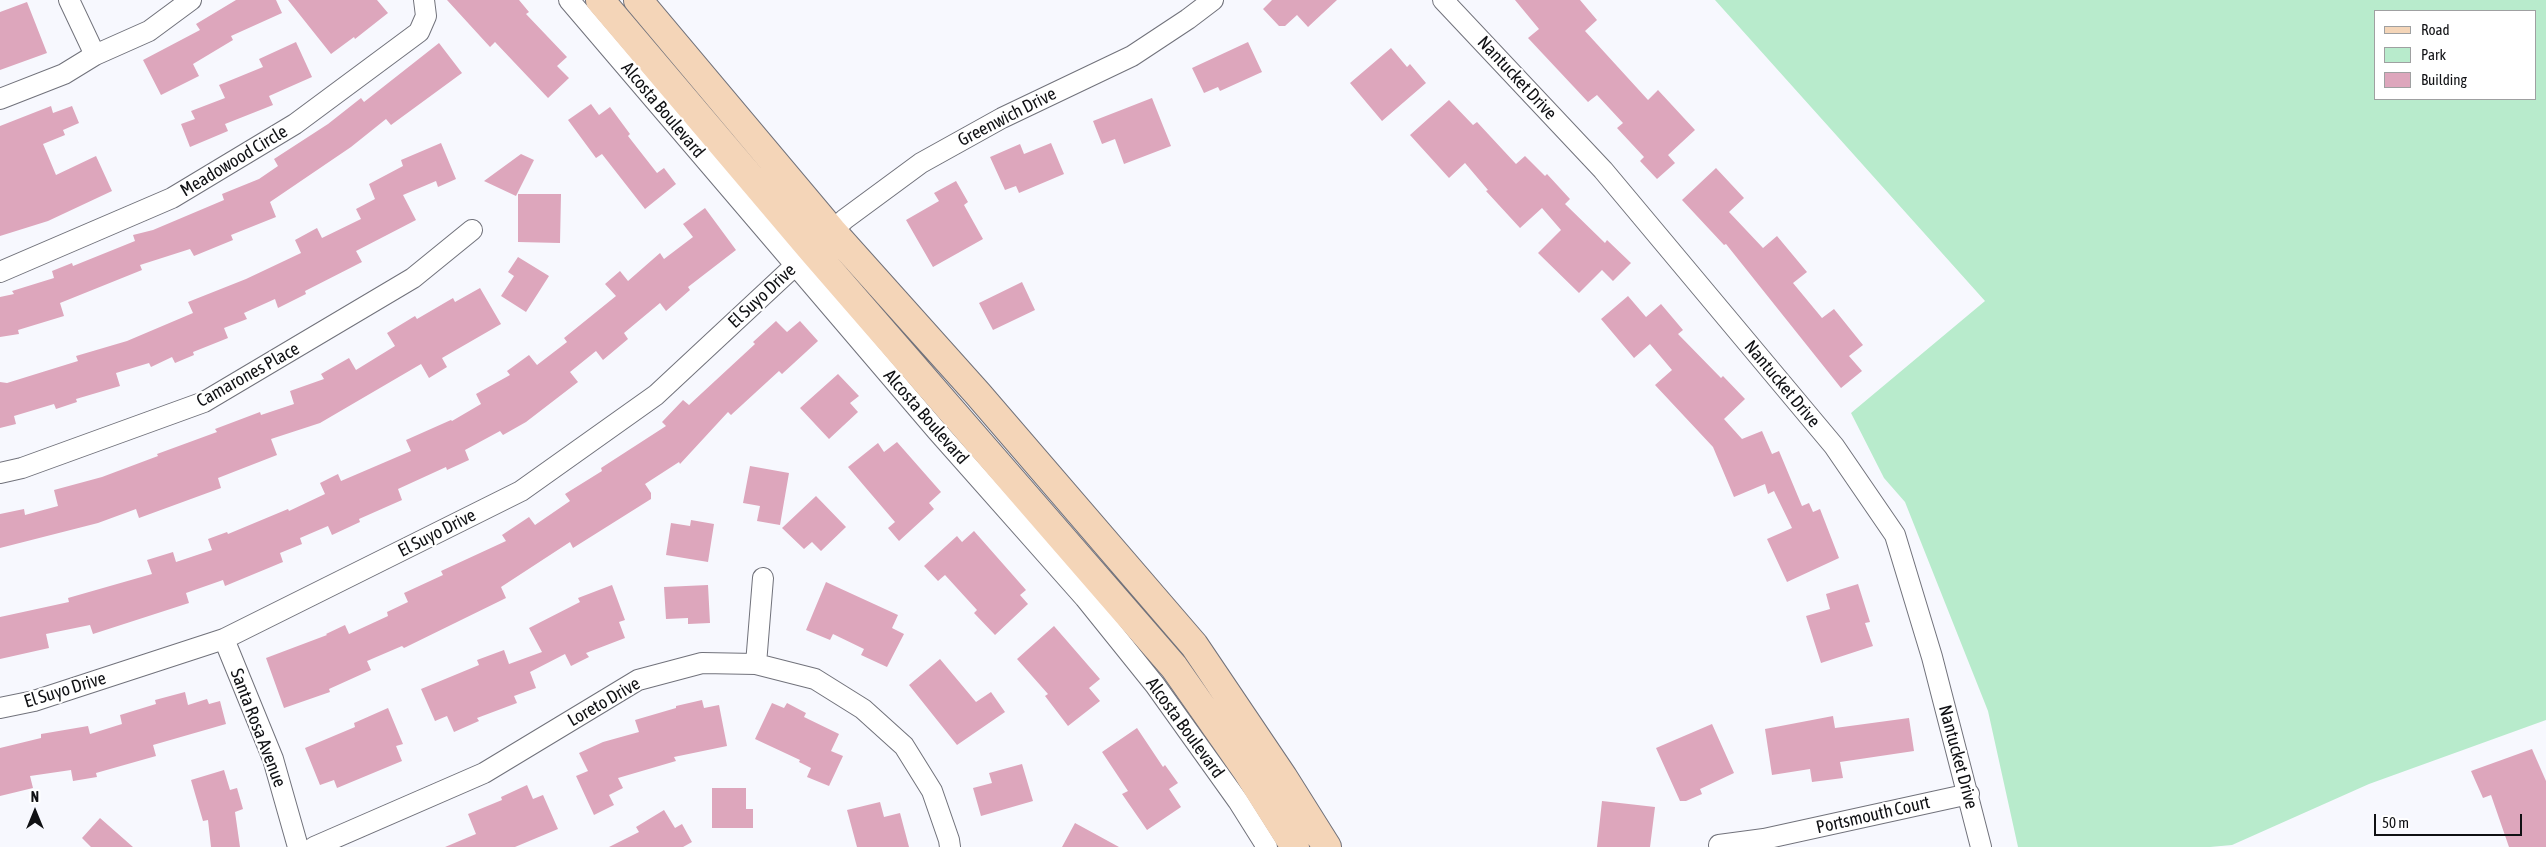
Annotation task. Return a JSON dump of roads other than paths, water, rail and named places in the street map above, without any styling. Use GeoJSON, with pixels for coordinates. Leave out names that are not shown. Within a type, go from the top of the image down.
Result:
{"type":"FeatureCollection","features":[{"type":"Feature","properties":{"kind":"main road","name":"Alcosta Boulevard"},"geometry":{"type":"LineString","coordinates":[[600,0],[804,257],[1174,667],[1247,771],[1295,847]]}},
{"type":"Feature","properties":{"kind":"main road"},"geometry":{"type":"LineString","coordinates":[[638,0],[832,231],[978,394],[1194,645],[1326,847]]}},
{"type":"Feature","properties":{"kind":"street"},"geometry":{"type":"LineString","coordinates":[[69,0],[95,55]]}},
{"type":"Feature","properties":{"kind":"street"},"geometry":{"type":"LineString","coordinates":[[0,99],[64,74],[95,55],[150,31],[191,0]]}},
{"type":"Feature","properties":{"kind":"street","name":"Meadowood Circle"},"geometry":{"type":"LineString","coordinates":[[0,272],[172,198],[295,124],[419,32],[426,16],[424,0]]}},
{"type":"Feature","properties":{"kind":"street","name":"Alcosta Boulevard"},"geometry":{"type":"LineString","coordinates":[[569,0],[804,257],[937,431],[1085,598],[1154,685],[1238,801],[1267,847]]}},
{"type":"Feature","properties":{"kind":"street","name":"Greenwich Drive"},"geometry":{"type":"LineString","coordinates":[[804,257],[850,215],[921,163],[1002,118],[1132,56],[1213,0]]}},
{"type":"Feature","properties":{"kind":"street","name":"Nantucket Drive"},"geometry":{"type":"LineString","coordinates":[[1443,0],[1602,170],[1834,446],[1895,535],[1932,657],[1969,794],[1981,847]]}},
{"type":"Feature","properties":{"kind":"street","name":"Camarones Place"},"geometry":{"type":"LineString","coordinates":[[0,473],[22,468],[204,402],[413,278],[472,230]]}},
{"type":"Feature","properties":{"kind":"street","name":"El Suyo Drive"},"geometry":{"type":"LineString","coordinates":[[0,708],[34,701],[224,639],[521,491],[656,395],[804,257]]}},
{"type":"Feature","properties":{"kind":"street"},"geometry":{"type":"LineString","coordinates":[[756,664],[763,578]]}},
{"type":"Feature","properties":{"kind":"street","name":"Santa Rosa Avenue"},"geometry":{"type":"LineString","coordinates":[[224,639],[273,759],[298,847]]}},
{"type":"Feature","properties":{"kind":"street","name":"Loreto Drive"},"geometry":{"type":"LineString","coordinates":[[314,847],[484,773],[638,680],[702,663],[756,664],[815,679],[864,709],[904,746],[932,791],[950,840],[950,847]]}},
{"type":"Feature","properties":{"kind":"street","name":"Portsmouth Court"},"geometry":{"type":"LineString","coordinates":[[1719,845],[1764,839],[1969,794]]}}]}
